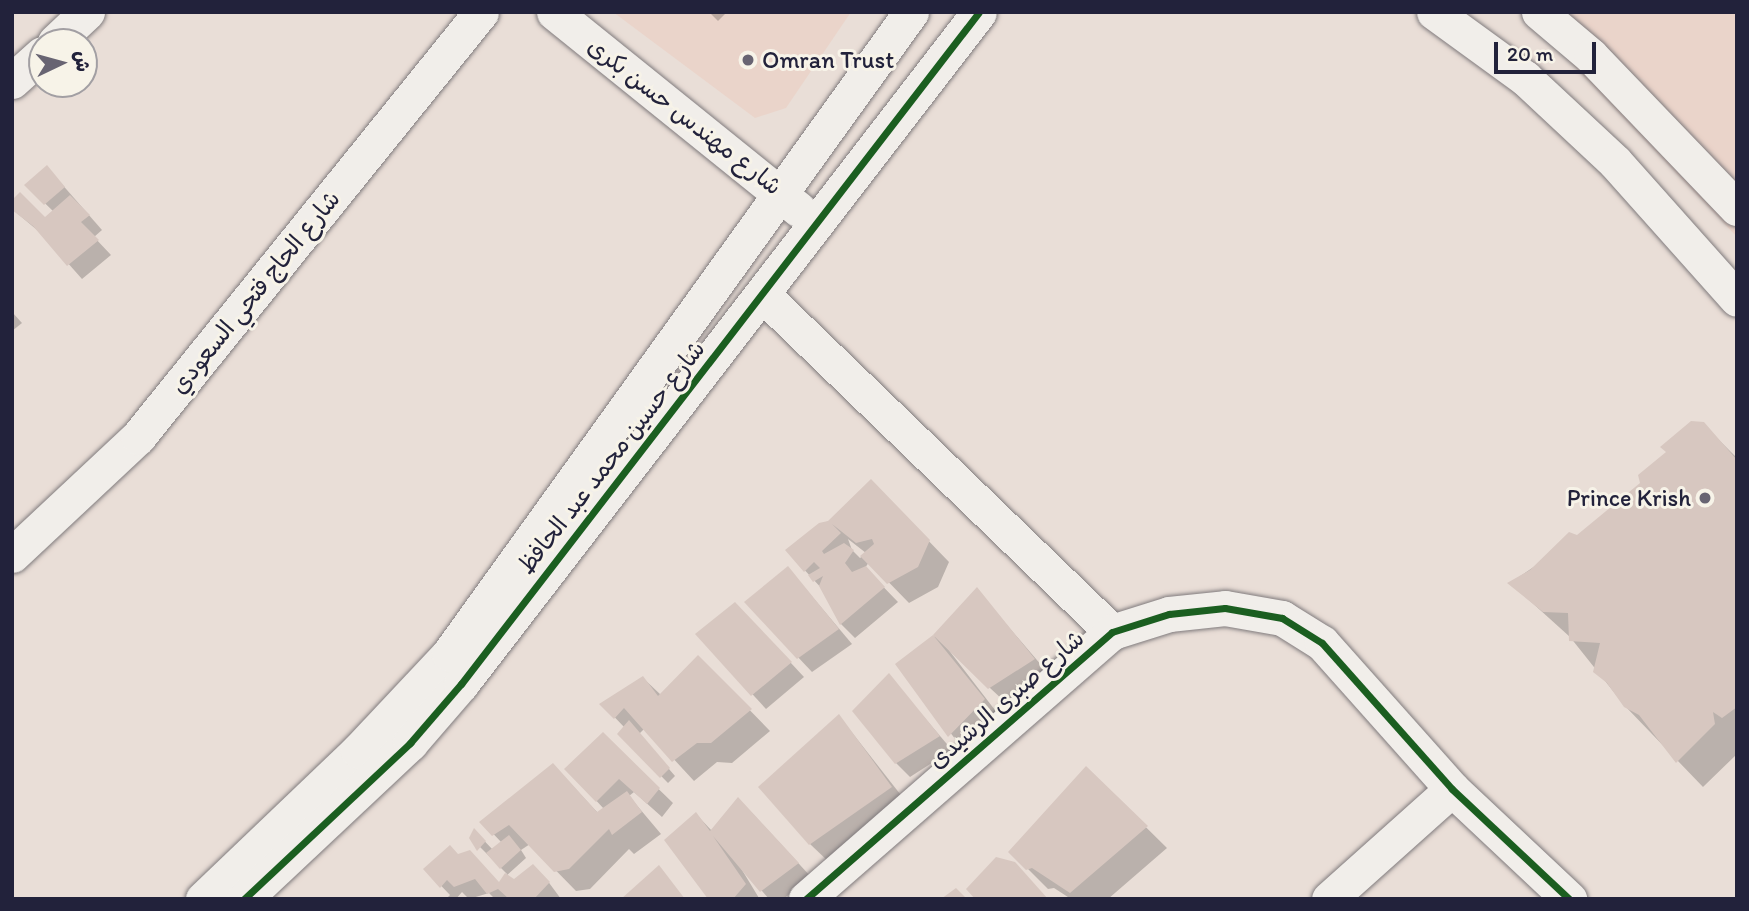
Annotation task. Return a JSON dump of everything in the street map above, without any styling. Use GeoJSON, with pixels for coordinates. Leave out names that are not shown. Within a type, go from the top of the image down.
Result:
{"type":"FeatureCollection","features":[{"type":"Feature","properties":{"kind":"street"},"geometry":{"type":"LineString","coordinates":[[70,28],[87,12]]}},
{"type":"Feature","properties":{"kind":"street","name":"شارع الحاج فتحي السعودي"},"geometry":{"type":"LineString","coordinates":[[12,555],[138,437],[481,12]]}},
{"type":"Feature","properties":{"kind":"street","name":"شارع مهندس حسن بكرى"},"geometry":{"type":"LineString","coordinates":[[554,12],[782,192],[813,224]]}},
{"type":"Feature","properties":{"kind":"street","name":"شارع حسين محمد عبد الحافظ"},"geometry":{"type":"LineString","coordinates":[[202,899],[358,751],[449,654],[911,12]]}},
{"type":"Feature","properties":{"kind":"street","name":"شارع حسين محمد عبد الحافظ"},"geometry":{"type":"LineString","coordinates":[[244,899],[410,743],[461,684],[979,12]]}},
{"type":"Feature","properties":{"kind":"street"},"geometry":{"type":"LineString","coordinates":[[1434,12],[1525,78],[1615,162],[1737,299]]}},
{"type":"Feature","properties":{"kind":"street"},"geometry":{"type":"LineString","coordinates":[[1539,12],[1591,56],[1737,208]]}},
{"type":"Feature","properties":{"kind":"street"},"geometry":{"type":"LineString","coordinates":[[12,81],[28,67]]}},
{"type":"Feature","properties":{"kind":"street"},"geometry":{"type":"LineString","coordinates":[[762,294],[1112,632]]}},
{"type":"Feature","properties":{"kind":"street","name":"شارع صبرى الرشيدى"},"geometry":{"type":"LineString","coordinates":[[806,899],[1112,632],[1168,614],[1225,608],[1282,618],[1322,643],[1356,677],[1452,789],[1569,899]]}},
{"type":"Feature","properties":{"kind":"street"},"geometry":{"type":"LineString","coordinates":[[1329,899],[1452,789]]}},
{"type":"Feature","properties":{"kind":"shaded area","name":"Omran Trust"},"geometry":{"type":"Polygon","coordinates":[[[613,12],[851,12],[786,108],[755,118],[613,12]]]}},
{"type":"Feature","properties":{"kind":"shaded area"},"geometry":{"type":"Polygon","coordinates":[[[1522,12],[1737,12],[1737,237],[1522,12]]]}},
{"type":"Feature","properties":{"kind":"building"},"geometry":{"type":"Polygon","coordinates":[[[47,165],[65,187],[44,205],[24,185],[47,165]]]}},
{"type":"Feature","properties":{"kind":"building"},"geometry":{"type":"Polygon","coordinates":[[[20,192],[45,217],[70,195],[90,215],[81,222],[99,240],[67,266],[33,226],[12,210],[12,200],[20,192]]]}},
{"type":"Feature","properties":{"kind":"building"},"geometry":{"type":"Polygon","coordinates":[[[1691,421],[1704,422],[1737,460],[1737,707],[1722,718],[1713,712],[1715,724],[1676,763],[1639,715],[1624,707],[1607,683],[1593,672],[1600,643],[1569,641],[1568,613],[1543,612],[1507,583],[1530,570],[1569,532],[1577,535],[1640,483],[1638,475],[1666,452],[1660,447],[1691,421]]]}},
{"type":"Feature","properties":{"kind":"building"},"geometry":{"type":"Polygon","coordinates":[[[871,479],[930,540],[918,567],[887,584],[860,556],[874,544],[872,539],[856,543],[832,524],[841,533],[822,551],[824,554],[844,543],[854,550],[845,563],[852,572],[866,566],[885,587],[840,625],[819,586],[823,576],[813,582],[808,575],[820,568],[814,562],[804,572],[785,550],[819,523],[828,521],[871,479]]]}},
{"type":"Feature","properties":{"kind":"building"},"geometry":{"type":"Polygon","coordinates":[[[788,566],[839,629],[797,659],[744,602],[788,566]]]}},
{"type":"Feature","properties":{"kind":"building"},"geometry":{"type":"Polygon","coordinates":[[[977,587],[1035,659],[988,689],[933,635],[977,587]]]}},
{"type":"Feature","properties":{"kind":"building"},"geometry":{"type":"Polygon","coordinates":[[[735,602],[792,662],[751,696],[695,634],[735,602]]]}},
{"type":"Feature","properties":{"kind":"building"},"geometry":{"type":"Polygon","coordinates":[[[933,635],[985,699],[948,737],[895,664],[933,635]]]}},
{"type":"Feature","properties":{"kind":"building"},"geometry":{"type":"Polygon","coordinates":[[[698,655],[752,709],[711,743],[697,743],[672,762],[624,708],[614,719],[599,704],[643,676],[658,696],[698,655]]]}},
{"type":"Feature","properties":{"kind":"building"},"geometry":{"type":"Polygon","coordinates":[[[889,673],[940,736],[895,764],[852,711],[889,673]]]}},
{"type":"Feature","properties":{"kind":"building"},"geometry":{"type":"Polygon","coordinates":[[[839,714],[892,787],[809,845],[758,787],[839,714]]]}},
{"type":"Feature","properties":{"kind":"building"},"geometry":{"type":"Polygon","coordinates":[[[629,720],[670,768],[660,778],[617,734],[629,720]]]}},
{"type":"Feature","properties":{"kind":"building"},"geometry":{"type":"Polygon","coordinates":[[[603,732],[660,788],[647,804],[619,779],[596,802],[564,769],[603,732]]]}},
{"type":"Feature","properties":{"kind":"building"},"geometry":{"type":"Polygon","coordinates":[[[553,763],[597,812],[627,791],[642,812],[612,835],[609,829],[569,869],[554,872],[509,825],[492,836],[479,822],[553,763]]]}},
{"type":"Feature","properties":{"kind":"building"},"geometry":{"type":"Polygon","coordinates":[[[1086,766],[1148,826],[1070,893],[1032,868],[1026,870],[1008,852],[1086,766]]]}},
{"type":"Feature","properties":{"kind":"building"},"geometry":{"type":"Polygon","coordinates":[[[738,797],[799,863],[760,892],[713,836],[746,884],[733,899],[708,899],[664,840],[696,812],[710,831],[738,797]]]}},
{"type":"Feature","properties":{"kind":"building"},"geometry":{"type":"Polygon","coordinates":[[[474,828],[486,841],[477,851],[469,838],[474,828]]]}},
{"type":"Feature","properties":{"kind":"building"},"geometry":{"type":"Polygon","coordinates":[[[509,835],[521,850],[500,869],[486,853],[509,835]]]}},
{"type":"Feature","properties":{"kind":"building"},"geometry":{"type":"Polygon","coordinates":[[[450,845],[458,854],[470,850],[499,882],[505,873],[514,879],[533,864],[550,882],[534,899],[509,899],[498,889],[487,894],[475,879],[454,887],[447,880],[440,888],[423,869],[450,845]]]}},
{"type":"Feature","properties":{"kind":"building"},"geometry":{"type":"Polygon","coordinates":[[[996,857],[1015,862],[1048,899],[975,899],[966,889],[996,857]]]}},
{"type":"Feature","properties":{"kind":"building"},"geometry":{"type":"Polygon","coordinates":[[[659,865],[685,899],[621,899],[659,865]]]}},
{"type":"Feature","properties":{"kind":"building"},"geometry":{"type":"Polygon","coordinates":[[[956,888],[967,899],[941,899],[956,888]]]}},
{"type":"Feature","properties":{"kind":"cycle path"},"geometry":{"type":"LineString","coordinates":[[244,899],[410,743],[461,684],[979,12]]}},
{"type":"Feature","properties":{"kind":"cycle path"},"geometry":{"type":"LineString","coordinates":[[806,899],[1112,632],[1169,614],[1225,608],[1282,618],[1322,643],[1452,789],[1569,899]]}},
{"type":"Feature","properties":{"kind":"place","name":"Omran Trust"},"geometry":{"type":"Point","coordinates":[748,60]}},
{"type":"Feature","properties":{"kind":"place","name":"Prince Krish"},"geometry":{"type":"Point","coordinates":[1705,498]}}]}
